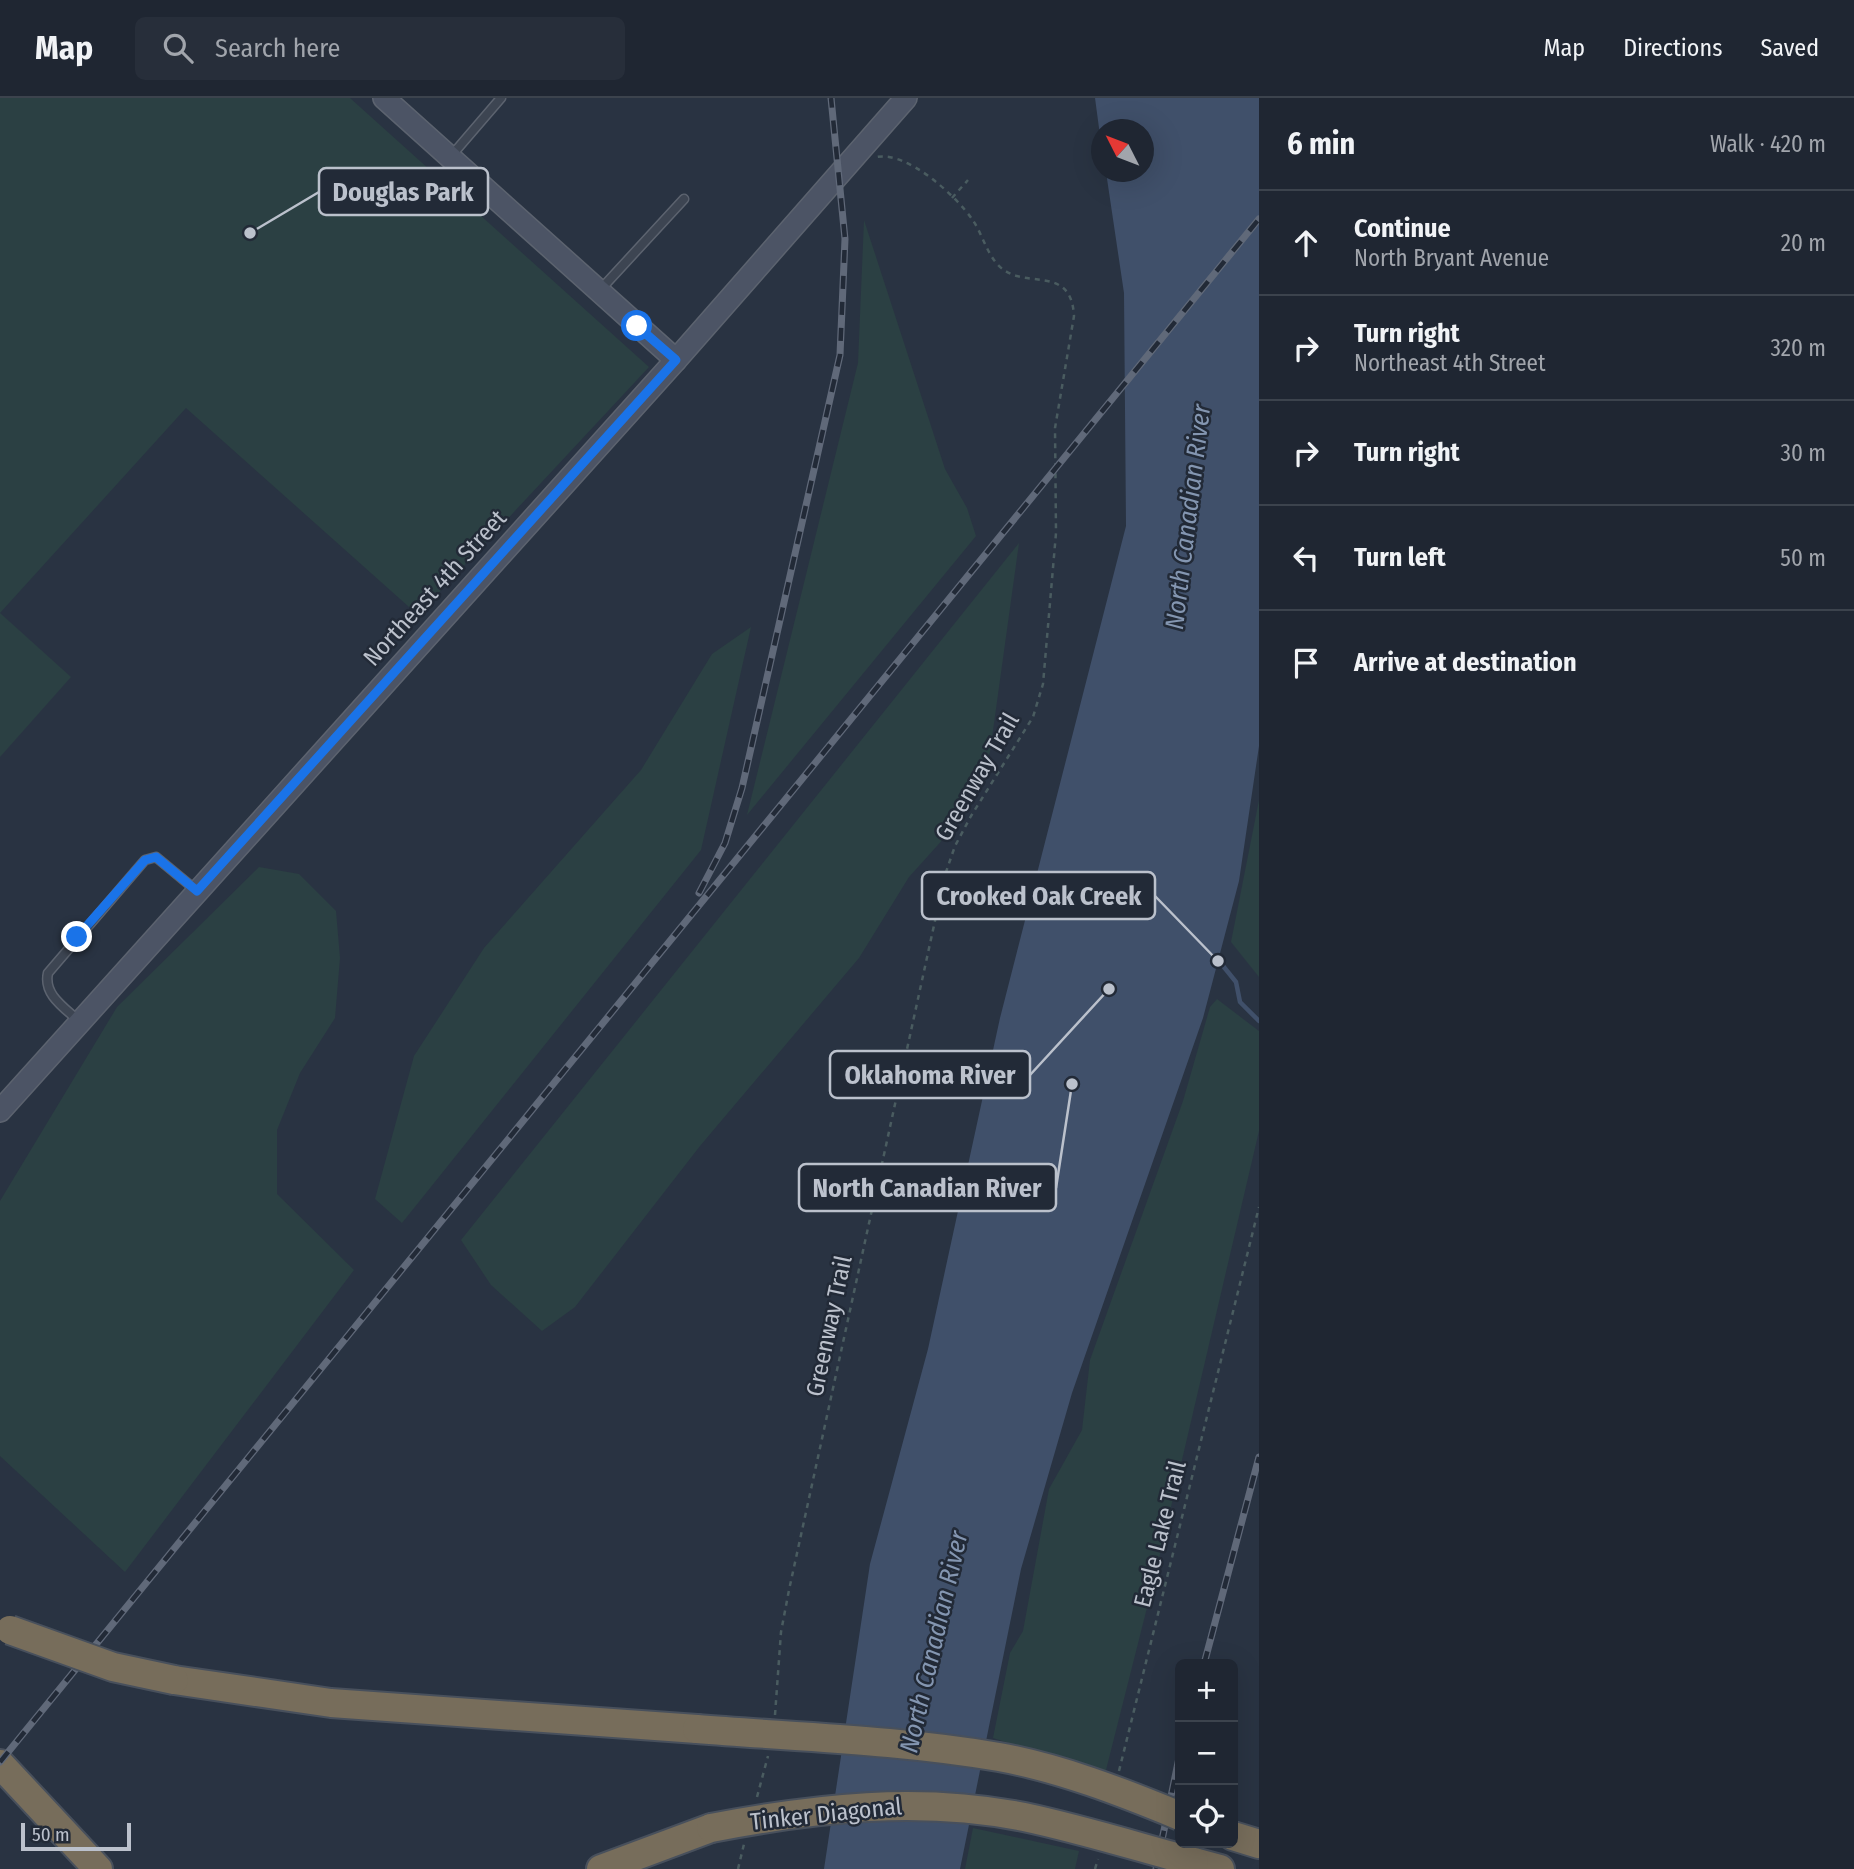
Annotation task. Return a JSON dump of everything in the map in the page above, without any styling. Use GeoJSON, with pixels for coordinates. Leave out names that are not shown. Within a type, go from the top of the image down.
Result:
{"type":"FeatureCollection","features":[{"type":"Feature","properties":{"kind":"highway"},"geometry":{"type":"LineString","coordinates":[[5,1628],[113,1667],[174,1680],[331,1703],[922,1747],[1000,1758],[1076,1778],[1175,1814]]}},
{"type":"Feature","properties":{"kind":"highway"},"geometry":{"type":"LineString","coordinates":[[0,1764],[98,1869]]}},
{"type":"Feature","properties":{"kind":"highway","name":"Tinker Diagonal"},"geometry":{"type":"LineString","coordinates":[[601,1869],[711,1828],[784,1814],[855,1807],[933,1806],[1023,1817],[1220,1869]]}},
{"type":"Feature","properties":{"kind":"highway"},"geometry":{"type":"LineString","coordinates":[[1238,1838],[1259,1844]]}},
{"type":"Feature","properties":{"kind":"street"},"geometry":{"type":"LineString","coordinates":[[384,98],[676,360]]}},
{"type":"Feature","properties":{"kind":"street","name":"Northeast 4th Street"},"geometry":{"type":"LineString","coordinates":[[0,1111],[676,360],[906,98]]}},
{"type":"Feature","properties":{"kind":"lane"},"geometry":{"type":"LineString","coordinates":[[450,157],[497,99]]}},
{"type":"Feature","properties":{"kind":"lane"},"geometry":{"type":"LineString","coordinates":[[599,291],[684,199]]}},
{"type":"Feature","properties":{"kind":"lane"},"geometry":{"type":"LineString","coordinates":[[80,1022],[50,993],[46,982],[48,973],[145,860],[156,857],[197,891]]}},
{"type":"Feature","properties":{"kind":"path","name":"Greenway Trail"},"geometry":{"type":"LineString","coordinates":[[775,1717],[781,1632],[789,1590],[945,875],[955,846],[971,816],[1033,717],[1043,684],[1056,533],[1055,428],[1073,316],[1073,301],[1063,288],[1049,279],[1014,277],[999,267],[970,216],[908,161],[885,155],[875,158]]}},
{"type":"Feature","properties":{"kind":"path"},"geometry":{"type":"LineString","coordinates":[[952,199],[968,180]]}},
{"type":"Feature","properties":{"kind":"path","name":"Eagle Lake Trail"},"geometry":{"type":"LineString","coordinates":[[1117,1778],[1259,1207]]}},
{"type":"Feature","properties":{"kind":"path"},"geometry":{"type":"LineString","coordinates":[[755,1805],[769,1754]]}},
{"type":"Feature","properties":{"kind":"path"},"geometry":{"type":"LineString","coordinates":[[738,1869],[745,1843]]}},
{"type":"Feature","properties":{"kind":"path"},"geometry":{"type":"LineString","coordinates":[[1095,1869],[1098,1856]]}},
{"type":"Feature","properties":{"kind":"green space"},"geometry":{"type":"Polygon","coordinates":[[[0,98],[350,98],[649,367],[418,615],[186,408],[0,613],[0,98]]]}},
{"type":"Feature","properties":{"kind":"green space"},"geometry":{"type":"Polygon","coordinates":[[[864,220],[945,469],[967,508],[976,536],[747,815],[858,363],[864,220]]]}},
{"type":"Feature","properties":{"kind":"green space"},"geometry":{"type":"Polygon","coordinates":[[[1019,543],[990,752],[964,816],[909,877],[859,958],[700,1146],[575,1307],[542,1331],[491,1285],[461,1240],[1019,543]]]}},
{"type":"Feature","properties":{"kind":"green space"},"geometry":{"type":"Polygon","coordinates":[[[0,613],[71,677],[0,757],[0,613]]]}},
{"type":"Feature","properties":{"kind":"green space"},"geometry":{"type":"Polygon","coordinates":[[[751,627],[701,850],[402,1223],[375,1199],[414,1056],[484,948],[641,770],[712,654],[751,627]]]}},
{"type":"Feature","properties":{"kind":"green space"},"geometry":{"type":"Polygon","coordinates":[[[1259,800],[1259,977],[1231,942],[1259,800]]]}},
{"type":"Feature","properties":{"kind":"green space"},"geometry":{"type":"Polygon","coordinates":[[[259,867],[299,874],[336,911],[340,958],[335,1018],[300,1073],[277,1130],[277,1194],[354,1270],[125,1572],[0,1456],[0,1201],[117,1007],[259,867]]]}},
{"type":"Feature","properties":{"kind":"green space"},"geometry":{"type":"Polygon","coordinates":[[[1217,999],[1259,1031],[1259,1131],[1152,1588],[1105,1774],[993,1738],[1010,1653],[1023,1631],[1049,1489],[1082,1430],[1090,1360],[1183,1101],[1210,1007],[1217,999]]]}},
{"type":"Feature","properties":{"kind":"green space"},"geometry":{"type":"Polygon","coordinates":[[[973,1828],[1079,1851],[1075,1869],[965,1869],[973,1828]]]}},
{"type":"Feature","properties":{"kind":"water"},"geometry":{"type":"Polygon","coordinates":[[[1095,98],[1259,98],[1259,746],[1239,881],[1203,1018],[1072,1393],[1021,1569],[960,1869],[824,1869],[870,1564],[928,1349],[1000,1018],[1126,526],[1124,293],[1107,182],[1154,182],[1154,119],[1098,119],[1095,98]]]}},
{"type":"Feature","properties":{"kind":"waterway"},"geometry":{"type":"LineString","coordinates":[[1215,956],[1236,982],[1240,1002],[1259,1021]]}},
{"type":"Feature","properties":{"kind":"railway"},"geometry":{"type":"LineString","coordinates":[[699,893],[725,843],[742,788],[840,355],[845,239],[831,98]]}},
{"type":"Feature","properties":{"kind":"railway"},"geometry":{"type":"LineString","coordinates":[[0,1762],[1259,219]]}},
{"type":"Feature","properties":{"kind":"railway"},"geometry":{"type":"LineString","coordinates":[[1205,1659],[1259,1457]]}},
{"type":"Feature","properties":{"kind":"railway"},"geometry":{"type":"LineString","coordinates":[[1156,1869],[1175,1777]]}},
{"type":"Feature","properties":{"kind":"place","name":"Douglas Park"},"geometry":{"type":"Point","coordinates":[250,233]}},
{"type":"Feature","properties":{"kind":"place","name":"Crooked Oak Creek"},"geometry":{"type":"Point","coordinates":[1218,961]}},
{"type":"Feature","properties":{"kind":"place","name":"Oklahoma River"},"geometry":{"type":"Point","coordinates":[1109,989]}},
{"type":"Feature","properties":{"kind":"place","name":"North Canadian River"},"geometry":{"type":"Point","coordinates":[1072,1084]}},
{"type":"Feature","properties":{"kind":"route"},"geometry":{"type":"LineString","coordinates":[[77,937],[145,860],[156,857],[197,891],[676,360],[637,326]]}}]}
